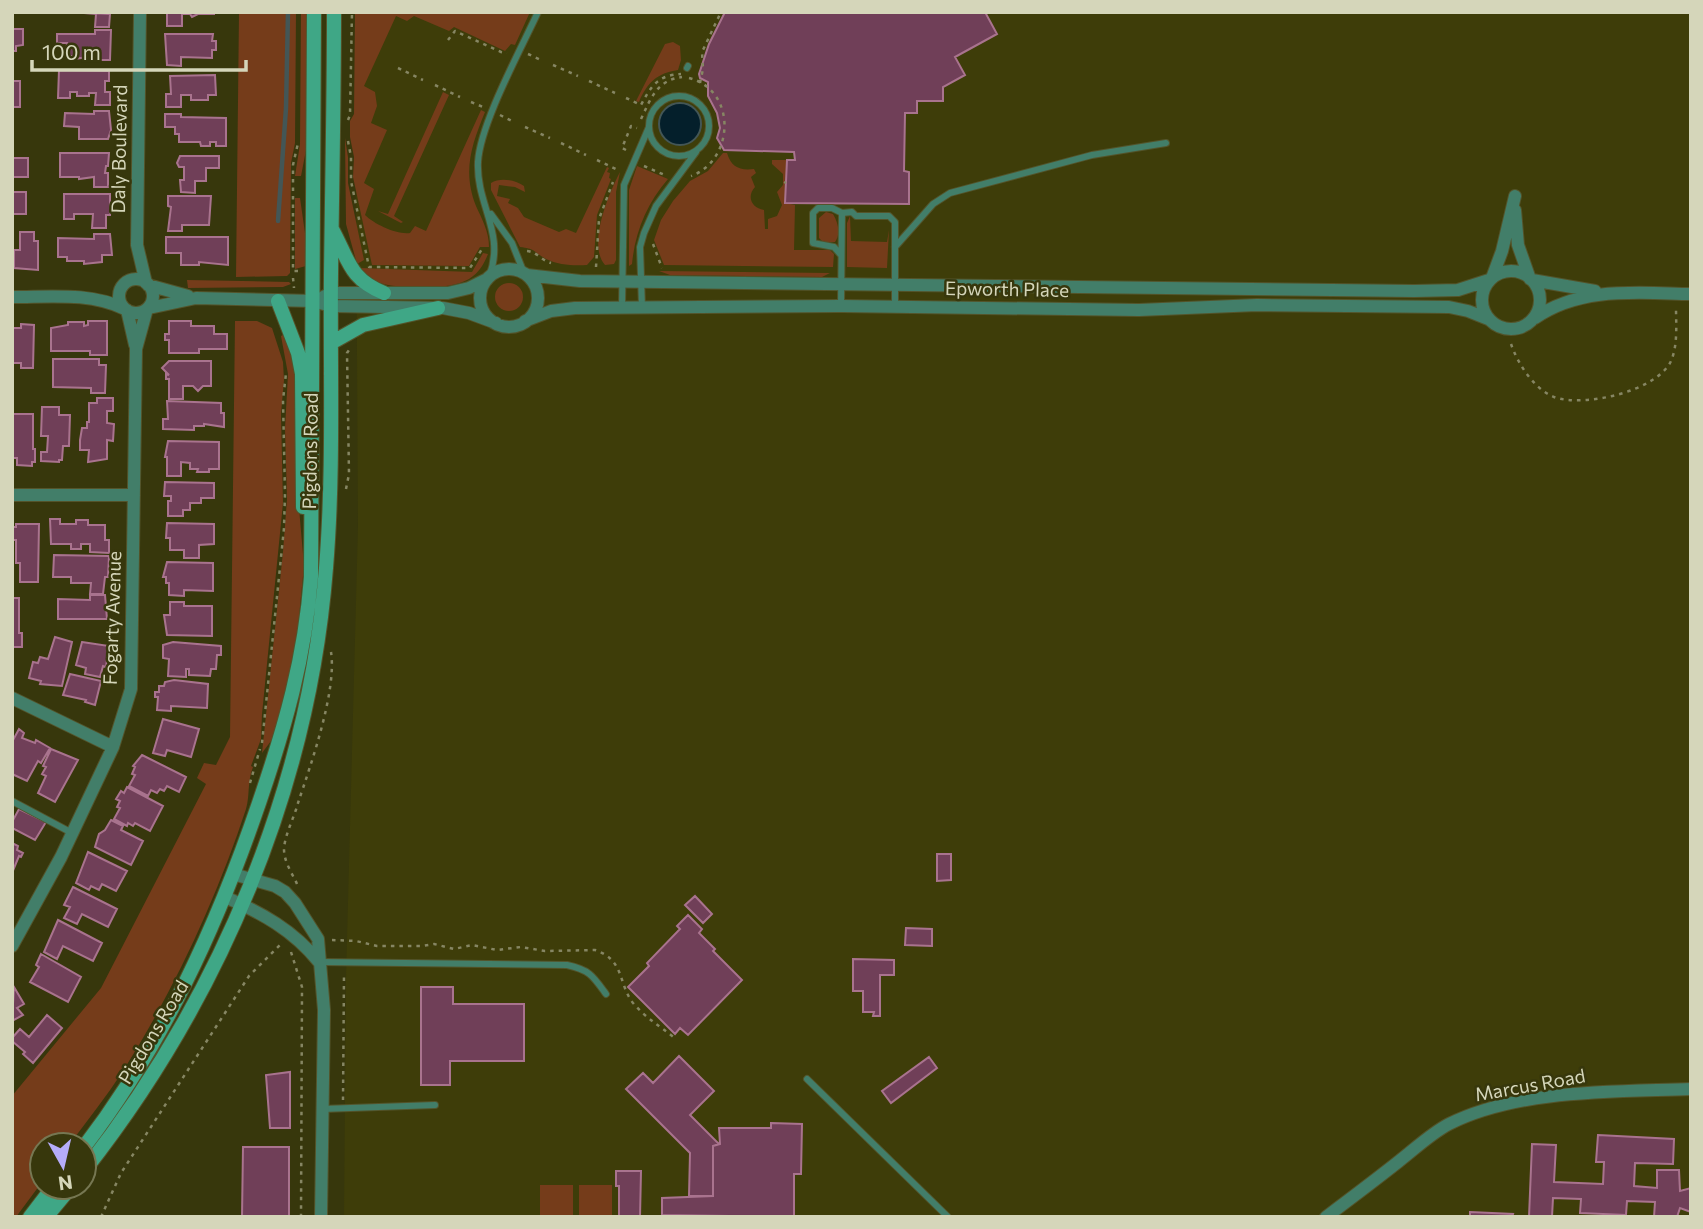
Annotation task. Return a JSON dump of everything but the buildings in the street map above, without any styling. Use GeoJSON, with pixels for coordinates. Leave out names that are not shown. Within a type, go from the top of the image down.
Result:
{"type":"FeatureCollection","features":[{"type":"Feature","properties":{"kind":"street","name":"Daly Boulevard"},"geometry":{"type":"LineString","coordinates":[[140,12],[137,245],[147,284]]}},
{"type":"Feature","properties":{"kind":"street","name":"Pigdons Road"},"geometry":{"type":"LineString","coordinates":[[95,1131],[174,1007],[225,897],[275,756],[292,699],[306,628],[311,560],[314,12]]}},
{"type":"Feature","properties":{"kind":"street","name":"Pigdons Road"},"geometry":{"type":"LineString","coordinates":[[98,1151],[170,1046],[214,968],[253,880],[277,814],[293,758],[318,635],[328,541],[334,12]]}},
{"type":"Feature","properties":{"kind":"street"},"geometry":{"type":"LineString","coordinates":[[1533,319],[1540,301],[1538,290],[1531,280],[1518,245],[1514,196],[1502,251],[1481,300],[1488,319],[1497,326],[1511,329],[1523,327],[1549,309],[1573,299],[1612,293]]}},
{"type":"Feature","properties":{"kind":"street"},"geometry":{"type":"LineString","coordinates":[[331,228],[359,279],[366,286],[384,293]]}},
{"type":"Feature","properties":{"kind":"street","name":"Daly Boulevard"},"geometry":{"type":"LineString","coordinates":[[124,285],[137,245]]}},
{"type":"Feature","properties":{"kind":"street"},"geometry":{"type":"LineString","coordinates":[[85,297],[135,280],[195,298],[313,301],[384,293],[447,293],[464,290],[506,269],[525,274],[536,288],[538,299],[535,309],[525,321],[511,326],[462,311],[331,300]]}},
{"type":"Feature","properties":{"kind":"street"},"geometry":{"type":"LineString","coordinates":[[1490,279],[1508,271],[1519,272],[1531,280],[1612,293],[1691,294]]}},
{"type":"Feature","properties":{"kind":"street","name":"Epworth Place"},"geometry":{"type":"LineString","coordinates":[[525,274],[564,281],[1448,291],[1473,287],[1490,279]]}},
{"type":"Feature","properties":{"kind":"street"},"geometry":{"type":"LineString","coordinates":[[488,278],[482,288],[480,301],[485,314],[496,323]]}},
{"type":"Feature","properties":{"kind":"street"},"geometry":{"type":"LineString","coordinates":[[136,349],[153,296],[147,284]]}},
{"type":"Feature","properties":{"kind":"street"},"geometry":{"type":"LineString","coordinates":[[124,285],[120,295],[136,349]]}},
{"type":"Feature","properties":{"kind":"street"},"geometry":{"type":"LineString","coordinates":[[12,297],[85,297],[139,313],[195,298]]}},
{"type":"Feature","properties":{"kind":"street"},"geometry":{"type":"LineString","coordinates":[[278,301],[298,353],[302,374],[303,526],[311,560]]}},
{"type":"Feature","properties":{"kind":"street","name":"Epworth Place"},"geometry":{"type":"LineString","coordinates":[[525,321],[544,313],[566,309],[622,307],[841,306],[1139,310],[1257,305],[1411,306],[1459,309],[1488,319]]}},
{"type":"Feature","properties":{"kind":"street"},"geometry":{"type":"LineString","coordinates":[[331,343],[363,325],[438,308]]}},
{"type":"Feature","properties":{"kind":"street"},"geometry":{"type":"LineString","coordinates":[[1511,329],[1511,344]]}},
{"type":"Feature","properties":{"kind":"street","name":"Fogarty Avenue"},"geometry":{"type":"LineString","coordinates":[[12,946],[72,833],[113,747],[131,689],[136,349]]}},
{"type":"Feature","properties":{"kind":"street"},"geometry":{"type":"LineString","coordinates":[[12,495],[134,495]]}},
{"type":"Feature","properties":{"kind":"street"},"geometry":{"type":"LineString","coordinates":[[12,698],[113,747]]}},
{"type":"Feature","properties":{"kind":"street"},"geometry":{"type":"LineString","coordinates":[[233,873],[279,888],[290,897],[318,939],[324,1010],[321,1217]]}},
{"type":"Feature","properties":{"kind":"street"},"geometry":{"type":"LineString","coordinates":[[225,897],[273,920],[319,962]]}},
{"type":"Feature","properties":{"kind":"street","name":"Marcus Road"},"geometry":{"type":"LineString","coordinates":[[1326,1217],[1424,1140],[1469,1115],[1501,1106],[1549,1098],[1691,1089]]}},
{"type":"Feature","properties":{"kind":"street"},"geometry":{"type":"LineString","coordinates":[[30,1217],[42,1201]]}},
{"type":"Feature","properties":{"kind":"street"},"geometry":{"type":"LineString","coordinates":[[46,1217],[59,1201]]}},
{"type":"Feature","properties":{"kind":"lane"},"geometry":{"type":"LineString","coordinates":[[488,278],[495,260],[495,250],[488,210],[479,183],[481,148],[493,112],[538,12]]}},
{"type":"Feature","properties":{"kind":"lane"},"geometry":{"type":"LineString","coordinates":[[622,307],[624,185],[649,127],[650,117],[661,102],[679,96],[689,98],[705,110],[708,130],[699,148],[656,206],[649,220],[640,247],[642,307]]}},
{"type":"Feature","properties":{"kind":"lane"},"geometry":{"type":"LineString","coordinates":[[649,127],[656,145],[671,155],[691,153],[699,148]]}},
{"type":"Feature","properties":{"kind":"lane"},"geometry":{"type":"LineString","coordinates":[[895,247],[933,204],[950,193],[1092,155],[1166,143]]}},
{"type":"Feature","properties":{"kind":"lane"},"geometry":{"type":"LineString","coordinates":[[841,255],[834,247],[813,243],[813,213],[818,208],[832,208],[842,213],[852,212],[856,216],[889,216],[895,222],[895,307]]}},
{"type":"Feature","properties":{"kind":"lane"},"geometry":{"type":"LineString","coordinates":[[488,210],[512,243],[525,274]]}},
{"type":"Feature","properties":{"kind":"lane"},"geometry":{"type":"LineString","coordinates":[[841,306],[842,213]]}},
{"type":"Feature","properties":{"kind":"lane"},"geometry":{"type":"LineString","coordinates":[[12,801],[72,833]]}},
{"type":"Feature","properties":{"kind":"lane"},"geometry":{"type":"LineString","coordinates":[[319,962],[567,965],[584,969],[606,994]]}},
{"type":"Feature","properties":{"kind":"lane"},"geometry":{"type":"LineString","coordinates":[[807,1079],[948,1217]]}},
{"type":"Feature","properties":{"kind":"lane"},"geometry":{"type":"LineString","coordinates":[[322,1109],[435,1105]]}},
{"type":"Feature","properties":{"kind":"path"},"geometry":{"type":"LineString","coordinates":[[347,129],[347,121],[351,115],[352,12]]}},
{"type":"Feature","properties":{"kind":"path"},"geometry":{"type":"LineString","coordinates":[[700,83],[702,52],[721,12]]}},
{"type":"Feature","properties":{"kind":"path"},"geometry":{"type":"LineString","coordinates":[[448,40],[454,31],[501,52],[511,50]]}},
{"type":"Feature","properties":{"kind":"path"},"geometry":{"type":"LineString","coordinates":[[528,54],[541,60]]}},
{"type":"Feature","properties":{"kind":"path"},"geometry":{"type":"LineString","coordinates":[[553,65],[578,76]]}},
{"type":"Feature","properties":{"kind":"path"},"geometry":{"type":"LineString","coordinates":[[398,68],[424,80]]}},
{"type":"Feature","properties":{"kind":"path"},"geometry":{"type":"LineString","coordinates":[[626,98],[641,105],[656,80],[666,75],[678,74],[693,78]]}},
{"type":"Feature","properties":{"kind":"path"},"geometry":{"type":"LineString","coordinates":[[589,81],[615,93]]}},
{"type":"Feature","properties":{"kind":"path"},"geometry":{"type":"LineString","coordinates":[[435,85],[460,97]]}},
{"type":"Feature","properties":{"kind":"path"},"geometry":{"type":"LineString","coordinates":[[471,102],[486,109]]}},
{"type":"Feature","properties":{"kind":"path"},"geometry":{"type":"LineString","coordinates":[[499,115],[512,121]]}},
{"type":"Feature","properties":{"kind":"path"},"geometry":{"type":"LineString","coordinates":[[525,127],[550,138]]}},
{"type":"Feature","properties":{"kind":"path"},"geometry":{"type":"LineString","coordinates":[[293,271],[293,165],[298,132]]}},
{"type":"Feature","properties":{"kind":"path"},"geometry":{"type":"LineString","coordinates":[[347,137],[351,181],[369,267],[470,268],[482,249],[488,250]]}},
{"type":"Feature","properties":{"kind":"path"},"geometry":{"type":"LineString","coordinates":[[561,143],[586,155]]}},
{"type":"Feature","properties":{"kind":"path"},"geometry":{"type":"LineString","coordinates":[[719,151],[727,152]]}},
{"type":"Feature","properties":{"kind":"path"},"geometry":{"type":"LineString","coordinates":[[597,160],[618,170]]}},
{"type":"Feature","properties":{"kind":"path"},"geometry":{"type":"LineString","coordinates":[[638,163],[670,178]]}},
{"type":"Feature","properties":{"kind":"path"},"geometry":{"type":"LineString","coordinates":[[523,250],[534,252],[544,261],[553,264]]}},
{"type":"Feature","properties":{"kind":"path"},"geometry":{"type":"LineString","coordinates":[[590,267],[604,267]]}},
{"type":"Feature","properties":{"kind":"path"},"geometry":{"type":"LineString","coordinates":[[1511,344],[1530,378],[1553,396],[1571,399],[1595,398],[1639,388],[1656,379],[1671,361],[1676,342],[1676,294]]}},
{"type":"Feature","properties":{"kind":"path"},"geometry":{"type":"LineString","coordinates":[[250,793],[250,781],[263,741],[284,528],[285,362]]}},
{"type":"Feature","properties":{"kind":"path"},"geometry":{"type":"LineString","coordinates":[[100,1217],[121,1172],[249,976],[287,935]]}},
{"type":"Feature","properties":{"kind":"path"},"geometry":{"type":"LineString","coordinates":[[287,935],[302,987],[301,1217]]}},
{"type":"Feature","properties":{"kind":"path"},"geometry":{"type":"LineString","coordinates":[[347,940],[377,946],[434,944],[454,949],[472,945],[498,950],[521,947],[545,951],[595,950],[603,953],[618,968],[632,1002],[655,1026],[676,1039]]}},
{"type":"Feature","properties":{"kind":"path"},"geometry":{"type":"LineString","coordinates":[[343,1100],[344,970]]}},
{"type":"Feature","properties":{"kind":"shaded area"},"geometry":{"type":"Polygon","coordinates":[[[239,12],[296,12],[295,143],[291,163],[290,273],[287,276],[236,277],[239,12]]]}},
{"type":"Feature","properties":{"kind":"shaded area"},"geometry":{"type":"Polygon","coordinates":[[[301,12],[308,12],[307,145],[301,176],[295,176],[300,144],[301,12]]]}},
{"type":"Feature","properties":{"kind":"shaded area"},"geometry":{"type":"Polygon","coordinates":[[[355,12],[1691,12],[1691,1217],[344,1217],[346,977],[358,526],[355,12]]]}},
{"type":"Feature","properties":{"kind":"shaded area"},"geometry":{"type":"Polygon","coordinates":[[[355,12],[530,12],[515,45],[511,44],[505,51],[454,27],[449,31],[414,16],[407,21],[396,16],[364,86],[375,92],[377,106],[371,123],[387,130],[364,183],[374,189],[365,215],[392,231],[410,233],[415,226],[426,231],[481,110],[485,112],[476,135],[469,169],[472,193],[489,247],[480,247],[469,266],[372,265],[353,177],[354,157],[350,137],[350,121],[354,114],[355,12]]]}},
{"type":"Feature","properties":{"kind":"shaded area"},"geometry":{"type":"Polygon","coordinates":[[[673,42],[680,46],[681,60],[678,70],[654,80],[639,102],[636,101],[665,44],[673,42]]]}},
{"type":"Feature","properties":{"kind":"shaded area"},"geometry":{"type":"Polygon","coordinates":[[[443,92],[449,95],[394,216],[403,222],[401,223],[378,211],[388,214],[443,92]]]}},
{"type":"Feature","properties":{"kind":"shaded area"},"geometry":{"type":"Polygon","coordinates":[[[345,138],[348,183],[364,260],[357,264],[346,224],[345,138]]]}},
{"type":"Feature","properties":{"kind":"shaded area"},"geometry":{"type":"Polygon","coordinates":[[[723,153],[727,153],[737,167],[754,169],[756,173],[751,177],[755,187],[751,198],[756,207],[764,210],[765,229],[768,229],[768,219],[777,216],[782,205],[777,192],[783,185],[783,174],[772,164],[772,160],[787,160],[785,203],[795,205],[794,250],[830,250],[834,254],[833,267],[664,265],[654,240],[661,220],[690,181],[708,171],[723,153]]]}},
{"type":"Feature","properties":{"kind":"shaded area"},"geometry":{"type":"Polygon","coordinates":[[[637,166],[668,179],[643,218],[632,264],[629,266],[629,190],[637,166]]]}},
{"type":"Feature","properties":{"kind":"shaded area"},"geometry":{"type":"Polygon","coordinates":[[[607,167],[611,179],[597,215],[594,257],[587,265],[556,263],[532,250],[520,247],[491,190],[491,183],[499,180],[521,184],[525,192],[515,187],[499,185],[497,196],[510,199],[508,203],[518,208],[524,217],[559,232],[566,229],[576,233],[607,167]]]}},
{"type":"Feature","properties":{"kind":"shaded area"},"geometry":{"type":"Polygon","coordinates":[[[620,172],[616,192],[616,260],[614,264],[605,265],[598,245],[599,232],[610,193],[620,172]]]}},
{"type":"Feature","properties":{"kind":"shaded area"},"geometry":{"type":"Polygon","coordinates":[[[295,198],[300,198],[307,247],[306,266],[295,269],[295,198]]]}},
{"type":"Feature","properties":{"kind":"shaded area"},"geometry":{"type":"Polygon","coordinates":[[[826,212],[833,214],[837,224],[838,235],[835,242],[823,242],[819,238],[819,218],[826,212]]]}},
{"type":"Feature","properties":{"kind":"shaded area"},"geometry":{"type":"Polygon","coordinates":[[[850,216],[851,241],[887,242],[889,230],[887,268],[847,267],[847,223],[850,216]]]}},
{"type":"Feature","properties":{"kind":"shaded area"},"geometry":{"type":"Polygon","coordinates":[[[483,253],[488,254],[476,274],[448,286],[393,286],[372,280],[360,268],[472,272],[483,253]]]}},
{"type":"Feature","properties":{"kind":"shaded area"},"geometry":{"type":"Polygon","coordinates":[[[659,271],[830,273],[822,277],[670,275],[659,271]]]}},
{"type":"Feature","properties":{"kind":"shaded area"},"geometry":{"type":"Polygon","coordinates":[[[187,280],[291,284],[283,287],[188,288],[187,280]]]}},
{"type":"Feature","properties":{"kind":"shaded area"},"geometry":{"type":"Polygon","coordinates":[[[509,283],[519,287],[523,297],[519,307],[509,311],[499,307],[495,297],[499,287],[509,283]]]}},
{"type":"Feature","properties":{"kind":"shaded area"},"geometry":{"type":"Polygon","coordinates":[[[235,321],[257,321],[272,328],[283,362],[283,503],[261,739],[251,766],[253,767],[246,809],[222,876],[192,944],[159,1009],[117,1081],[80,1131],[28,1131],[28,1201],[16,1217],[12,1217],[12,1096],[101,988],[206,784],[197,778],[204,763],[216,765],[230,737],[235,321]]]}},
{"type":"Feature","properties":{"kind":"shaded area"},"geometry":{"type":"Polygon","coordinates":[[[285,334],[296,366],[298,496],[304,566],[296,647],[283,705],[274,737],[262,753],[287,499],[285,428],[288,374],[281,336],[285,334]]]}},
{"type":"Feature","properties":{"kind":"shaded area"},"geometry":{"type":"Polygon","coordinates":[[[540,1185],[573,1185],[573,1217],[540,1217],[540,1185]]]}},
{"type":"Feature","properties":{"kind":"shaded area"},"geometry":{"type":"Polygon","coordinates":[[[579,1185],[612,1185],[612,1217],[579,1217],[579,1185]]]}},
{"type":"Feature","properties":{"kind":"water"},"geometry":{"type":"Polygon","coordinates":[[[680,103],[695,109],[701,124],[695,139],[680,145],[665,139],[659,124],[665,109],[680,103]]]}},
{"type":"Feature","properties":{"kind":"waterway"},"geometry":{"type":"LineString","coordinates":[[278,221],[286,108],[288,12]]}}]}
